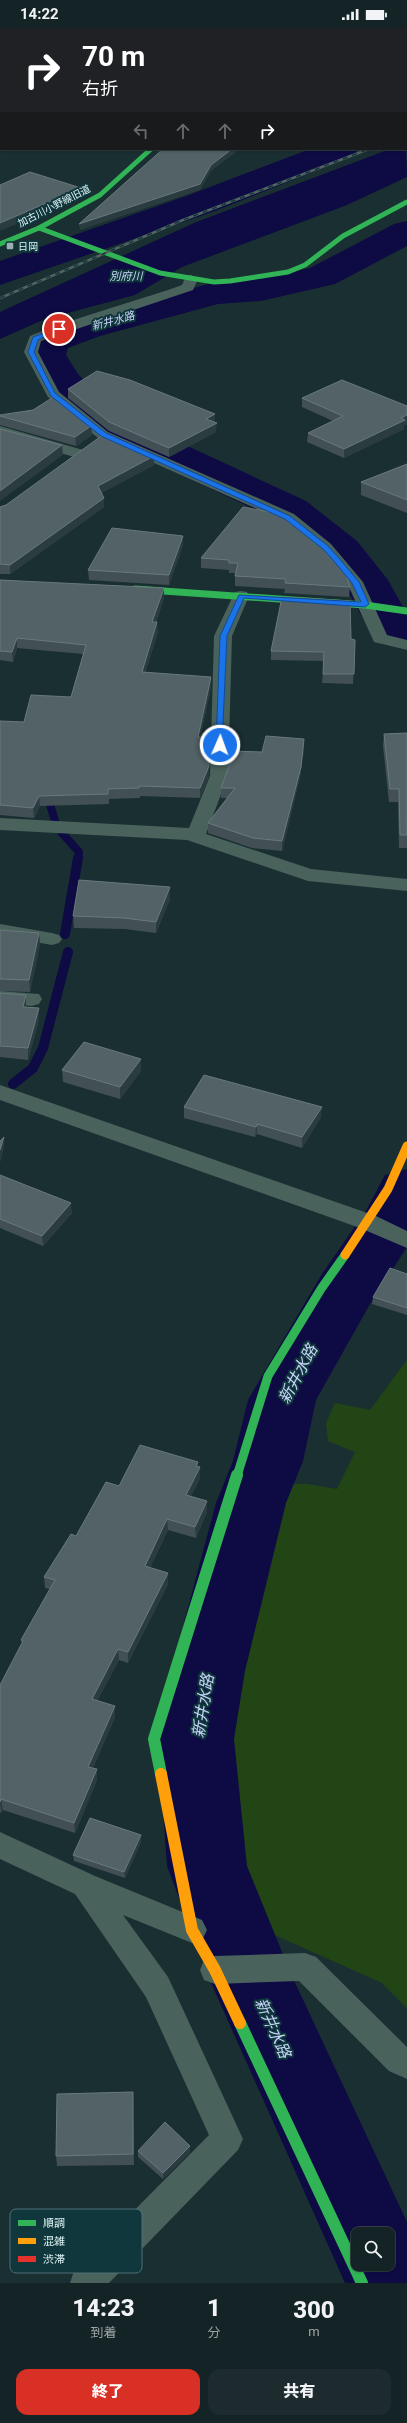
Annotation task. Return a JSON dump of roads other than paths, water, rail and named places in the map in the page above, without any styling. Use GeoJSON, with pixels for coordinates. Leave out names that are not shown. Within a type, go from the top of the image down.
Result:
{"type":"FeatureCollection","features":[{"type":"Feature","properties":{"kind":"street","name":"加古川小野線旧道"},"geometry":{"type":"LineString","coordinates":[[0,244],[39,228],[100,195],[150,150]]}},
{"type":"Feature","properties":{"kind":"street"},"geometry":{"type":"LineString","coordinates":[[39,228],[160,274],[191,279],[230,281],[288,272],[305,265],[343,236],[407,202]]}},
{"type":"Feature","properties":{"kind":"street"},"geometry":{"type":"LineString","coordinates":[[191,279],[188,287],[173,293],[59,329],[35,339],[31,352],[53,394],[103,435],[288,517],[325,547],[355,582],[380,638],[407,645]]}},
{"type":"Feature","properties":{"kind":"street"},"geometry":{"type":"LineString","coordinates":[[0,431],[78,453]]}},
{"type":"Feature","properties":{"kind":"street"},"geometry":{"type":"LineString","coordinates":[[60,466],[103,435]]}},
{"type":"Feature","properties":{"kind":"street"},"geometry":{"type":"LineString","coordinates":[[124,588],[365,604],[407,611]]}},
{"type":"Feature","properties":{"kind":"street"},"geometry":{"type":"LineString","coordinates":[[196,836],[219,776],[223,636],[241,596]]}},
{"type":"Feature","properties":{"kind":"street"},"geometry":{"type":"LineString","coordinates":[[1,830],[107,829],[196,836],[308,875],[407,885]]}},
{"type":"Feature","properties":{"kind":"street"},"geometry":{"type":"LineString","coordinates":[[0,930],[52,939]]}},
{"type":"Feature","properties":{"kind":"street"},"geometry":{"type":"LineString","coordinates":[[0,997],[32,999]]}},
{"type":"Feature","properties":{"kind":"street"},"geometry":{"type":"LineString","coordinates":[[5,1100],[368,1222],[407,1240]]}},
{"type":"Feature","properties":{"kind":"street"},"geometry":{"type":"LineString","coordinates":[[362,2283],[216,1970],[192,1930],[154,1739],[268,1376],[321,1289],[368,1222],[402,1161],[407,1146]]}},
{"type":"Feature","properties":{"kind":"street"},"geometry":{"type":"LineString","coordinates":[[0,1845],[85,1885],[192,1930]]}},
{"type":"Feature","properties":{"kind":"street"},"geometry":{"type":"LineString","coordinates":[[85,1885],[157,1987],[227,2139],[142,2226]]}},
{"type":"Feature","properties":{"kind":"street"},"geometry":{"type":"LineString","coordinates":[[216,1970],[305,1967],[400,2061],[407,2064]]}},
{"type":"Feature","properties":{"kind":"street"},"geometry":{"type":"LineString","coordinates":[[86,2283],[96,2273]]}},
{"type":"Feature","properties":{"kind":"water","name":"別府川"},"geometry":{"type":"Polygon","coordinates":[[[387,150],[406,150],[407,177],[347,205],[182,267],[135,295],[45,319],[0,339],[0,312],[194,223],[387,150]]]}},
{"type":"Feature","properties":{"kind":"waterway"},"geometry":{"type":"LineString","coordinates":[[0,267],[249,179],[322,150]]}},
{"type":"Feature","properties":{"kind":"waterway","name":"別府川"},"geometry":{"type":"LineString","coordinates":[[0,274],[202,203],[338,150]]}},
{"type":"Feature","properties":{"kind":"waterway","name":"新井水路"},"geometry":{"type":"LineString","coordinates":[[407,232],[322,276],[261,290],[216,293],[86,328],[51,341],[46,355],[62,381],[89,410],[125,433],[291,510],[341,551],[365,580],[387,621],[400,634],[407,636]]}},
{"type":"Feature","properties":{"kind":"waterway"},"geometry":{"type":"LineString","coordinates":[[47,794],[55,821]]}},
{"type":"Feature","properties":{"kind":"waterway"},"geometry":{"type":"LineString","coordinates":[[62,833],[79,852],[78,859]]}},
{"type":"Feature","properties":{"kind":"waterway"},"geometry":{"type":"LineString","coordinates":[[65,934],[78,858]]}},
{"type":"Feature","properties":{"kind":"waterway"},"geometry":{"type":"LineString","coordinates":[[13,1084],[33,1068],[43,1048],[68,952]]}},
{"type":"Feature","properties":{"kind":"waterway","name":"新井水路"},"geometry":{"type":"LineString","coordinates":[[364,2227],[254,1985],[207,1866],[196,1739],[208,1671],[251,1503],[268,1461],[282,1400],[345,1290],[395,1216],[407,1190]]}},
{"type":"Feature","properties":{"kind":"waterway","name":"新井水路"},"geometry":{"type":"LineString","coordinates":[[385,2271],[391,2283]]}},
{"type":"Feature","properties":{"kind":"railway"},"geometry":{"type":"LineString","coordinates":[[0,298],[183,220],[366,150]]}},
{"type":"Feature","properties":{"kind":"place","name":"日岡"},"geometry":{"type":"Point","coordinates":[10,246]}}]}
